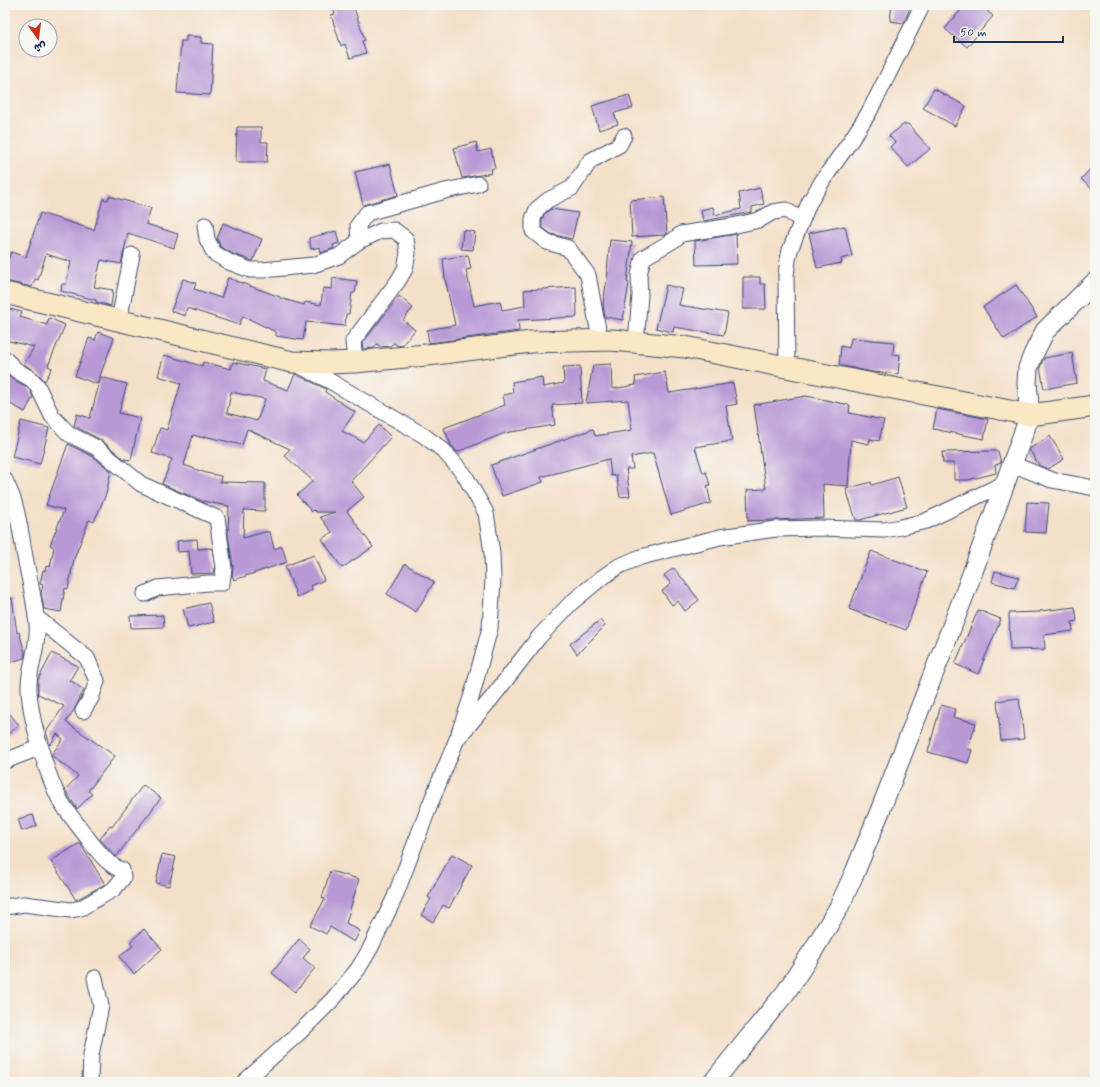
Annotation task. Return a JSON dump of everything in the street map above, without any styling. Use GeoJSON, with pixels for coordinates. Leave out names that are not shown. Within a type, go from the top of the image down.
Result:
{"type":"FeatureCollection","features":[{"type":"Feature","properties":{"kind":"main road"},"geometry":{"type":"LineString","coordinates":[[5,293],[292,362],[355,362],[531,342],[600,340],[685,347],[1030,415],[1095,406]]}},
{"type":"Feature","properties":{"kind":"street"},"geometry":{"type":"LineString","coordinates":[[787,366],[786,275],[788,260],[802,220],[809,203],[823,180],[868,114],[920,10]]}},
{"type":"Feature","properties":{"kind":"street"},"geometry":{"type":"LineString","coordinates":[[600,340],[588,275],[568,248],[547,242],[533,231],[533,219],[537,209],[548,200],[572,188],[590,161],[619,145],[624,136]]}},
{"type":"Feature","properties":{"kind":"street"},"geometry":{"type":"LineString","coordinates":[[359,241],[358,225],[367,213],[478,184]]}},
{"type":"Feature","properties":{"kind":"street"},"geometry":{"type":"LineString","coordinates":[[636,342],[640,295],[639,275],[643,258],[674,240],[681,234],[759,220],[773,212],[786,210],[802,220]]}},
{"type":"Feature","properties":{"kind":"street"},"geometry":{"type":"LineString","coordinates":[[205,225],[206,239],[214,253],[230,262],[250,270],[312,265],[338,256],[359,241],[381,231],[394,230],[406,239],[408,253],[405,269],[398,281],[353,341],[355,362]]}},
{"type":"Feature","properties":{"kind":"street"},"geometry":{"type":"LineString","coordinates":[[119,320],[132,255]]}},
{"type":"Feature","properties":{"kind":"street"},"geometry":{"type":"LineString","coordinates":[[713,1082],[786,992],[839,907],[880,812],[965,593],[1030,415],[1027,383],[1028,368],[1032,355],[1045,331],[1095,282]]}},
{"type":"Feature","properties":{"kind":"street"},"geometry":{"type":"LineString","coordinates":[[5,359],[16,370],[31,379],[37,386],[52,416],[69,434],[97,448],[141,484],[217,518],[224,568],[222,583],[158,588],[145,594]]}},
{"type":"Feature","properties":{"kind":"street"},"geometry":{"type":"LineString","coordinates":[[244,1082],[300,1032],[333,999],[358,969],[370,950],[394,899],[457,739],[471,698],[490,628],[493,579],[492,553],[486,513],[464,474],[443,450],[423,435],[328,380],[292,362]]}},
{"type":"Feature","properties":{"kind":"street"},"geometry":{"type":"LineString","coordinates":[[1012,464],[1052,480],[1095,488]]}},
{"type":"Feature","properties":{"kind":"street"},"geometry":{"type":"LineString","coordinates":[[5,480],[14,503],[11,517],[36,617],[36,648],[30,684],[30,700],[41,747],[52,782],[60,799],[104,858],[116,868],[122,870],[122,878],[114,888],[81,908],[70,910],[24,904],[5,907]]}},
{"type":"Feature","properties":{"kind":"street"},"geometry":{"type":"LineString","coordinates":[[457,739],[491,699],[538,637],[571,603],[600,579],[619,566],[641,557],[720,537],[776,529],[820,528],[884,530],[901,527],[926,520],[1005,483]]}},
{"type":"Feature","properties":{"kind":"street"},"geometry":{"type":"LineString","coordinates":[[36,617],[86,658],[97,681],[91,698],[83,711]]}},
{"type":"Feature","properties":{"kind":"street"},"geometry":{"type":"LineString","coordinates":[[5,761],[41,747]]}},
{"type":"Feature","properties":{"kind":"street"},"geometry":{"type":"LineString","coordinates":[[90,1082],[90,1055],[101,1006],[95,978]]}},
{"type":"Feature","properties":{"kind":"building"},"geometry":{"type":"Polygon","coordinates":[[[332,5],[353,5],[365,40],[362,41],[366,53],[350,58],[345,44],[341,46],[331,15],[335,14],[332,5]]]}},
{"type":"Feature","properties":{"kind":"building"},"geometry":{"type":"Polygon","coordinates":[[[892,5],[911,5],[904,23],[890,21],[892,5]]]}},
{"type":"Feature","properties":{"kind":"building"},"geometry":{"type":"Polygon","coordinates":[[[965,5],[980,5],[993,16],[967,47],[945,29],[965,5]]]}},
{"type":"Feature","properties":{"kind":"building"},"geometry":{"type":"Polygon","coordinates":[[[186,36],[201,37],[201,43],[213,44],[210,95],[177,93],[181,41],[186,41],[186,36]]]}},
{"type":"Feature","properties":{"kind":"building"},"geometry":{"type":"Polygon","coordinates":[[[934,89],[966,106],[955,126],[923,108],[934,89]]]}},
{"type":"Feature","properties":{"kind":"building"},"geometry":{"type":"Polygon","coordinates":[[[629,95],[633,108],[614,113],[618,124],[599,130],[592,106],[629,95]]]}},
{"type":"Feature","properties":{"kind":"building"},"geometry":{"type":"Polygon","coordinates":[[[904,124],[908,124],[930,149],[908,167],[890,147],[895,142],[889,136],[904,124]]]}},
{"type":"Feature","properties":{"kind":"building"},"geometry":{"type":"Polygon","coordinates":[[[237,127],[261,127],[261,142],[268,142],[267,162],[236,162],[237,127]]]}},
{"type":"Feature","properties":{"kind":"building"},"geometry":{"type":"Polygon","coordinates":[[[476,142],[478,152],[491,149],[495,168],[491,169],[492,173],[462,178],[454,148],[476,142]]]}},
{"type":"Feature","properties":{"kind":"building"},"geometry":{"type":"Polygon","coordinates":[[[390,164],[398,195],[363,205],[355,172],[390,164]]]}},
{"type":"Feature","properties":{"kind":"building"},"geometry":{"type":"Polygon","coordinates":[[[1095,164],[1095,192],[1081,179],[1095,164]]]}},
{"type":"Feature","properties":{"kind":"building"},"geometry":{"type":"Polygon","coordinates":[[[760,188],[764,204],[752,207],[752,212],[703,221],[701,210],[713,207],[715,215],[741,209],[739,193],[760,188]]]}},
{"type":"Feature","properties":{"kind":"building"},"geometry":{"type":"Polygon","coordinates":[[[109,196],[151,208],[146,224],[178,234],[174,248],[128,233],[121,264],[101,260],[94,287],[113,290],[111,306],[96,302],[96,300],[61,291],[62,284],[66,284],[71,262],[46,254],[38,280],[35,279],[32,287],[5,281],[5,269],[11,252],[26,257],[40,213],[94,230],[103,199],[108,200],[109,196]]]}},
{"type":"Feature","properties":{"kind":"building"},"geometry":{"type":"Polygon","coordinates":[[[664,197],[667,234],[632,237],[630,200],[664,197]]]}},
{"type":"Feature","properties":{"kind":"building"},"geometry":{"type":"Polygon","coordinates":[[[551,209],[578,213],[572,239],[551,234],[542,227],[544,214],[551,209]]]}},
{"type":"Feature","properties":{"kind":"building"},"geometry":{"type":"Polygon","coordinates":[[[223,223],[262,239],[253,261],[233,254],[221,247],[217,239],[223,223]]]}},
{"type":"Feature","properties":{"kind":"building"},"geometry":{"type":"Polygon","coordinates":[[[845,226],[852,256],[841,259],[842,263],[817,268],[809,233],[845,226]]]}},
{"type":"Feature","properties":{"kind":"building"},"geometry":{"type":"Polygon","coordinates":[[[463,230],[475,232],[473,250],[461,249],[463,230]]]}},
{"type":"Feature","properties":{"kind":"building"},"geometry":{"type":"Polygon","coordinates":[[[336,231],[339,243],[333,245],[334,248],[321,253],[320,247],[311,249],[309,238],[336,231]]]}},
{"type":"Feature","properties":{"kind":"building"},"geometry":{"type":"Polygon","coordinates":[[[736,234],[737,264],[696,265],[695,241],[736,234]]]}},
{"type":"Feature","properties":{"kind":"building"},"geometry":{"type":"Polygon","coordinates":[[[610,240],[632,242],[627,282],[629,283],[623,320],[605,317],[603,304],[608,272],[610,240]]]}},
{"type":"Feature","properties":{"kind":"building"},"geometry":{"type":"Polygon","coordinates":[[[468,255],[471,269],[466,270],[474,306],[500,301],[502,310],[525,306],[524,290],[576,287],[577,317],[518,320],[519,331],[429,343],[427,330],[455,325],[445,278],[443,259],[468,255]]]}},
{"type":"Feature","properties":{"kind":"building"},"geometry":{"type":"Polygon","coordinates":[[[743,277],[760,277],[760,284],[765,284],[766,309],[743,309],[743,277]]]}},
{"type":"Feature","properties":{"kind":"building"},"geometry":{"type":"Polygon","coordinates":[[[228,278],[280,298],[304,305],[305,302],[321,305],[323,288],[332,289],[333,278],[357,281],[355,293],[352,293],[349,314],[346,314],[345,326],[306,322],[303,340],[276,336],[276,332],[243,316],[239,325],[187,308],[185,316],[171,311],[183,279],[196,283],[194,289],[221,298],[228,278]]]}},
{"type":"Feature","properties":{"kind":"building"},"geometry":{"type":"Polygon","coordinates":[[[666,285],[683,289],[679,305],[728,313],[724,335],[674,327],[673,332],[656,328],[666,285]]]}},
{"type":"Feature","properties":{"kind":"building"},"geometry":{"type":"Polygon","coordinates":[[[1016,285],[1037,317],[1004,339],[983,307],[1016,285]]]}},
{"type":"Feature","properties":{"kind":"building"},"geometry":{"type":"Polygon","coordinates":[[[399,296],[413,308],[403,320],[415,330],[402,345],[398,346],[394,343],[390,346],[381,347],[377,344],[374,348],[363,349],[362,344],[399,296]]]}},
{"type":"Feature","properties":{"kind":"building"},"geometry":{"type":"Polygon","coordinates":[[[5,308],[22,312],[20,317],[47,325],[49,318],[65,325],[48,366],[52,368],[45,381],[24,364],[34,347],[5,340],[5,308]]]}},
{"type":"Feature","properties":{"kind":"building"},"geometry":{"type":"Polygon","coordinates":[[[98,332],[114,338],[97,384],[75,376],[89,338],[95,340],[98,332]]]}},
{"type":"Feature","properties":{"kind":"building"},"geometry":{"type":"Polygon","coordinates":[[[851,338],[894,342],[893,354],[900,355],[898,374],[872,372],[839,365],[841,346],[849,348],[851,338]]]}},
{"type":"Feature","properties":{"kind":"building"},"geometry":{"type":"Polygon","coordinates":[[[1072,353],[1077,383],[1044,389],[1040,367],[1044,358],[1072,353]]]}},
{"type":"Feature","properties":{"kind":"building"},"geometry":{"type":"Polygon","coordinates":[[[164,355],[202,366],[203,362],[231,369],[233,362],[266,369],[263,381],[288,390],[295,374],[326,389],[325,392],[355,412],[342,431],[363,442],[379,425],[391,437],[351,481],[364,497],[347,511],[373,547],[342,568],[322,539],[332,532],[320,517],[335,512],[316,512],[314,510],[312,512],[297,495],[313,481],[284,455],[290,449],[247,429],[242,445],[204,436],[204,438],[193,435],[184,465],[206,473],[221,476],[220,482],[265,483],[265,511],[244,510],[243,538],[270,532],[274,549],[282,546],[287,562],[234,580],[232,575],[233,567],[228,535],[229,506],[202,501],[162,484],[172,459],[152,453],[160,428],[167,430],[181,383],[158,376],[164,355]],[[231,392],[227,413],[257,421],[265,399],[231,392]]]}},
{"type":"Feature","properties":{"kind":"building"},"geometry":{"type":"Polygon","coordinates":[[[611,364],[612,389],[636,385],[635,377],[665,372],[669,393],[733,383],[737,404],[726,406],[732,441],[695,447],[703,473],[706,472],[710,485],[707,486],[711,503],[671,515],[653,453],[631,457],[633,469],[626,469],[630,496],[620,497],[616,475],[611,476],[609,459],[541,477],[543,482],[502,496],[491,465],[593,429],[595,436],[632,430],[628,400],[586,403],[593,365],[611,364]]]}},
{"type":"Feature","properties":{"kind":"building"},"geometry":{"type":"Polygon","coordinates":[[[580,366],[582,403],[552,405],[555,425],[505,433],[457,452],[451,445],[444,428],[505,405],[503,395],[513,393],[512,382],[542,377],[543,387],[564,383],[563,367],[580,366]]]}},
{"type":"Feature","properties":{"kind":"building"},"geometry":{"type":"Polygon","coordinates":[[[5,375],[30,390],[33,397],[25,412],[5,401],[5,375]]]}},
{"type":"Feature","properties":{"kind":"building"},"geometry":{"type":"Polygon","coordinates":[[[101,377],[127,384],[119,413],[140,418],[131,460],[124,459],[101,440],[74,426],[77,414],[90,418],[101,377]]]}},
{"type":"Feature","properties":{"kind":"building"},"geometry":{"type":"Polygon","coordinates":[[[806,396],[850,405],[849,413],[884,420],[879,441],[870,439],[869,444],[851,440],[848,486],[823,484],[824,518],[748,521],[747,490],[766,489],[754,405],[806,396]]]}},
{"type":"Feature","properties":{"kind":"building"},"geometry":{"type":"Polygon","coordinates":[[[937,409],[988,419],[984,439],[933,429],[937,409]]]}},
{"type":"Feature","properties":{"kind":"building"},"geometry":{"type":"Polygon","coordinates":[[[21,421],[49,428],[40,464],[12,457],[21,421]]]}},
{"type":"Feature","properties":{"kind":"building"},"geometry":{"type":"Polygon","coordinates":[[[1050,436],[1064,459],[1048,469],[1039,465],[1029,449],[1050,436]]]}},
{"type":"Feature","properties":{"kind":"building"},"geometry":{"type":"Polygon","coordinates":[[[68,444],[92,456],[111,471],[106,494],[94,522],[89,520],[74,559],[68,589],[65,588],[61,612],[44,609],[41,593],[43,585],[40,584],[43,570],[45,571],[46,566],[50,567],[54,547],[50,545],[64,510],[46,505],[68,444]]]}},
{"type":"Feature","properties":{"kind":"building"},"geometry":{"type":"Polygon","coordinates":[[[998,451],[1001,463],[995,465],[996,473],[968,480],[954,480],[954,463],[943,463],[942,452],[998,451]]]}},
{"type":"Feature","properties":{"kind":"building"},"geometry":{"type":"Polygon","coordinates":[[[898,477],[907,507],[856,520],[846,489],[871,482],[872,485],[898,477]]]}},
{"type":"Feature","properties":{"kind":"building"},"geometry":{"type":"Polygon","coordinates":[[[1027,502],[1049,503],[1046,533],[1025,532],[1027,502]]]}},
{"type":"Feature","properties":{"kind":"building"},"geometry":{"type":"Polygon","coordinates":[[[197,539],[198,549],[212,548],[215,568],[214,573],[191,574],[189,551],[178,552],[177,541],[197,539]]]}},
{"type":"Feature","properties":{"kind":"building"},"geometry":{"type":"Polygon","coordinates":[[[871,551],[927,572],[906,630],[849,609],[871,551]]]}},
{"type":"Feature","properties":{"kind":"building"},"geometry":{"type":"Polygon","coordinates":[[[314,555],[324,580],[311,586],[312,590],[297,597],[285,566],[314,555]]]}},
{"type":"Feature","properties":{"kind":"building"},"geometry":{"type":"Polygon","coordinates":[[[405,564],[434,582],[416,612],[387,594],[405,564]]]}},
{"type":"Feature","properties":{"kind":"building"},"geometry":{"type":"Polygon","coordinates":[[[674,568],[699,600],[685,611],[678,601],[672,605],[662,591],[671,584],[664,575],[674,568]]]}},
{"type":"Feature","properties":{"kind":"building"},"geometry":{"type":"Polygon","coordinates":[[[995,571],[1019,577],[1014,588],[992,582],[995,571]]]}},
{"type":"Feature","properties":{"kind":"building"},"geometry":{"type":"Polygon","coordinates":[[[12,598],[17,633],[19,632],[25,653],[24,658],[5,664],[5,599],[12,598]]]}},
{"type":"Feature","properties":{"kind":"building"},"geometry":{"type":"Polygon","coordinates":[[[209,603],[214,622],[188,628],[183,609],[209,603]]]}},
{"type":"Feature","properties":{"kind":"building"},"geometry":{"type":"Polygon","coordinates":[[[1075,607],[1077,621],[1072,622],[1073,631],[1044,635],[1045,649],[1010,650],[1009,613],[1040,612],[1075,607]]]}},
{"type":"Feature","properties":{"kind":"building"},"geometry":{"type":"Polygon","coordinates":[[[978,610],[1001,619],[978,674],[955,664],[978,610]]]}},
{"type":"Feature","properties":{"kind":"building"},"geometry":{"type":"Polygon","coordinates":[[[163,615],[164,627],[131,628],[130,616],[163,615]]]}},
{"type":"Feature","properties":{"kind":"building"},"geometry":{"type":"Polygon","coordinates":[[[600,620],[605,626],[577,654],[570,644],[600,620]]]}},
{"type":"Feature","properties":{"kind":"building"},"geometry":{"type":"Polygon","coordinates":[[[52,653],[78,666],[70,680],[84,690],[66,722],[115,756],[88,791],[92,794],[77,809],[65,790],[78,776],[52,756],[63,739],[57,734],[50,745],[46,732],[64,706],[38,694],[38,680],[52,653]]]}},
{"type":"Feature","properties":{"kind":"building"},"geometry":{"type":"Polygon","coordinates":[[[1019,698],[1024,739],[1001,741],[997,701],[1019,698]]]}},
{"type":"Feature","properties":{"kind":"building"},"geometry":{"type":"Polygon","coordinates":[[[941,705],[955,709],[953,717],[976,723],[968,749],[972,750],[968,763],[928,752],[941,705]]]}},
{"type":"Feature","properties":{"kind":"building"},"geometry":{"type":"Polygon","coordinates":[[[5,708],[19,725],[5,737],[5,708]]]}},
{"type":"Feature","properties":{"kind":"building"},"geometry":{"type":"Polygon","coordinates":[[[143,785],[161,798],[116,857],[100,839],[110,826],[112,827],[143,785]]]}},
{"type":"Feature","properties":{"kind":"building"},"geometry":{"type":"Polygon","coordinates":[[[33,815],[37,826],[22,831],[18,819],[33,815]]]}},
{"type":"Feature","properties":{"kind":"building"},"geometry":{"type":"Polygon","coordinates":[[[80,843],[105,884],[76,900],[51,861],[80,843]]]}},
{"type":"Feature","properties":{"kind":"building"},"geometry":{"type":"Polygon","coordinates":[[[162,854],[176,857],[169,886],[156,883],[162,854]]]}},
{"type":"Feature","properties":{"kind":"building"},"geometry":{"type":"Polygon","coordinates":[[[452,854],[472,865],[449,908],[443,905],[433,922],[421,915],[431,899],[428,897],[452,854]]]}},
{"type":"Feature","properties":{"kind":"building"},"geometry":{"type":"Polygon","coordinates":[[[330,871],[359,879],[346,923],[360,931],[354,942],[330,927],[326,934],[310,926],[325,899],[322,898],[330,871]]]}},
{"type":"Feature","properties":{"kind":"building"},"geometry":{"type":"Polygon","coordinates":[[[144,929],[162,949],[134,974],[119,957],[133,946],[130,942],[144,929]]]}},
{"type":"Feature","properties":{"kind":"building"},"geometry":{"type":"Polygon","coordinates":[[[299,939],[310,949],[303,958],[315,968],[295,992],[272,973],[299,939]]]}}]}
